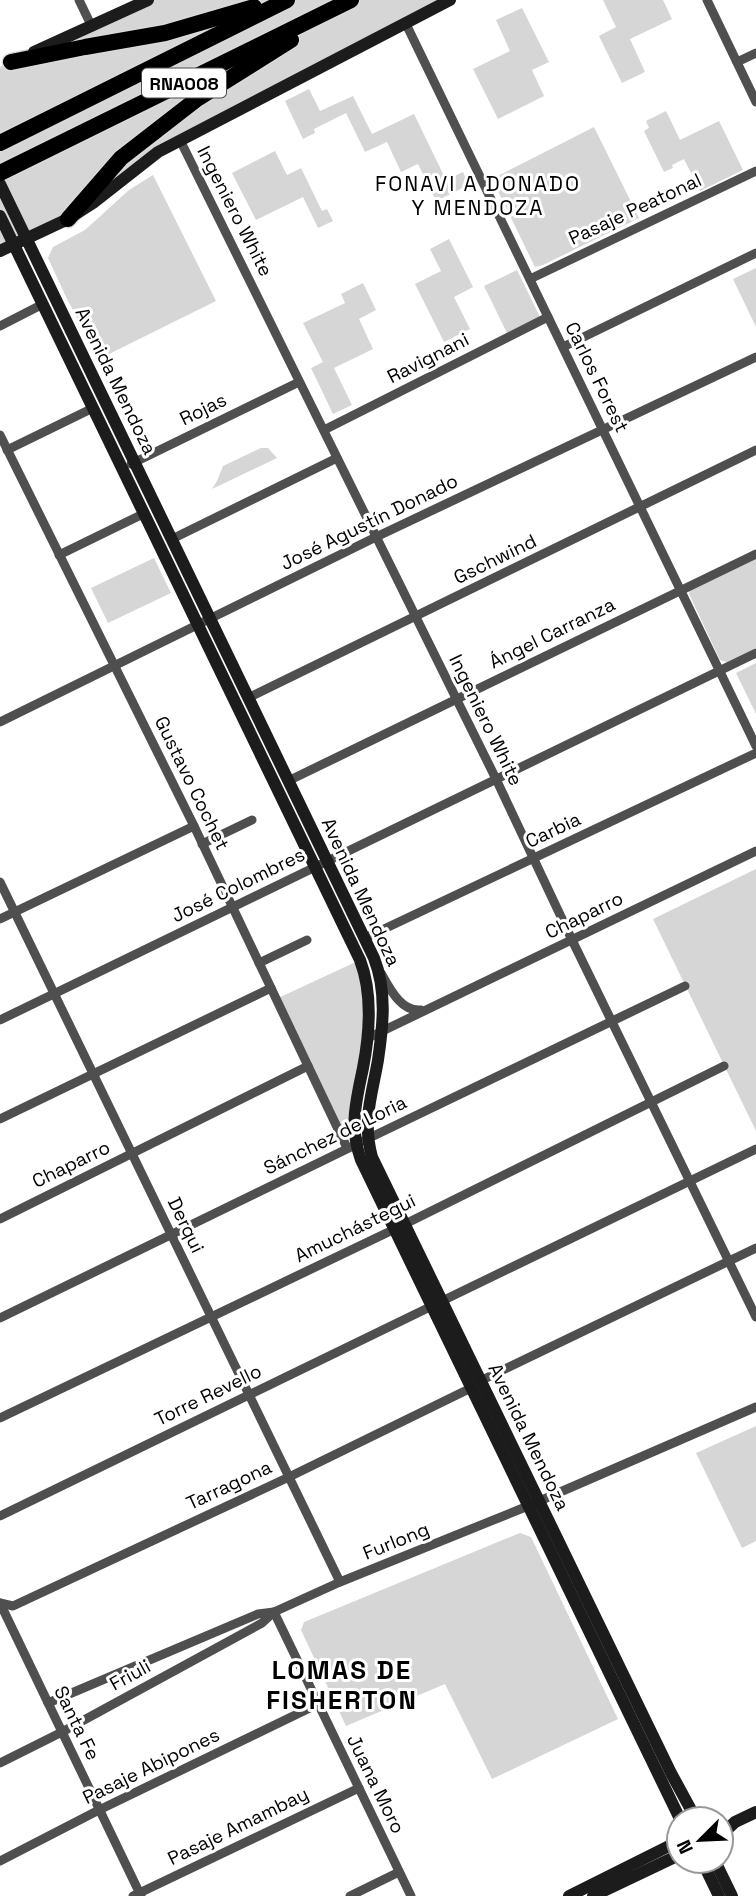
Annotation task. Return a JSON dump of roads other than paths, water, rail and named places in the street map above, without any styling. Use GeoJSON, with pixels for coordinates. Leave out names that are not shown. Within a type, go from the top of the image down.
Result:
{"type":"FeatureCollection","features":[{"type":"Feature","properties":{"kind":"highway"},"geometry":{"type":"LineString","coordinates":[[6,64],[165,33],[276,0]]}},
{"type":"Feature","properties":{"kind":"highway","name":"RNA008"},"geometry":{"type":"LineString","coordinates":[[2,142],[286,0]]}},
{"type":"Feature","properties":{"kind":"highway"},"geometry":{"type":"LineString","coordinates":[[68,219],[121,158],[197,99],[352,0]]}},
{"type":"Feature","properties":{"kind":"highway","name":"RNA008"},"geometry":{"type":"LineString","coordinates":[[0,173],[352,0]]}},
{"type":"Feature","properties":{"kind":"main road"},"geometry":{"type":"LineString","coordinates":[[6,64],[148,0]]}},
{"type":"Feature","properties":{"kind":"main road"},"geometry":{"type":"LineString","coordinates":[[0,251],[68,219],[158,152],[450,0]]}},
{"type":"Feature","properties":{"kind":"main road","name":"Avenida Mendoza"},"geometry":{"type":"LineString","coordinates":[[0,184],[43,304],[90,385],[93,408],[172,540],[205,622],[321,864],[365,938],[379,969],[384,1012],[378,1060],[367,1123],[357,1144]]}},
{"type":"Feature","properties":{"kind":"main road","name":"Avenida Mendoza"},"geometry":{"type":"LineString","coordinates":[[0,216],[20,242],[90,385],[128,465],[145,513],[248,698],[288,781],[365,972],[369,993],[368,1038],[356,1099],[354,1123],[357,1144],[534,1504],[688,1805]]}},
{"type":"Feature","properties":{"kind":"main road","name":"Avenida Mendoza"},"geometry":{"type":"LineString","coordinates":[[534,1504],[674,1805]]}},
{"type":"Feature","properties":{"kind":"main road"},"geometry":{"type":"LineString","coordinates":[[735,1822],[756,1812]]}},
{"type":"Feature","properties":{"kind":"main road"},"geometry":{"type":"LineString","coordinates":[[569,1896],[665,1848]]}},
{"type":"Feature","properties":{"kind":"main road"},"geometry":{"type":"LineString","coordinates":[[593,1896],[665,1862]]}},
{"type":"Feature","properties":{"kind":"main road"},"geometry":{"type":"LineString","coordinates":[[709,1875],[719,1896]]}},
{"type":"Feature","properties":{"kind":"main road"},"geometry":{"type":"LineString","coordinates":[[722,1875],[732,1896]]}},
{"type":"Feature","properties":{"kind":"street"},"geometry":{"type":"LineString","coordinates":[[79,0],[92,27]]}},
{"type":"Feature","properties":{"kind":"street"},"geometry":{"type":"LineString","coordinates":[[709,1],[756,102]]}},
{"type":"Feature","properties":{"kind":"street","name":"Carlos Forest"},"geometry":{"type":"LineString","coordinates":[[406,24],[756,746]]}},
{"type":"Feature","properties":{"kind":"street"},"geometry":{"type":"LineString","coordinates":[[737,62],[756,53]]}},
{"type":"Feature","properties":{"kind":"street","name":"Ingeniero White"},"geometry":{"type":"LineString","coordinates":[[180,140],[496,779],[756,1317]]}},
{"type":"Feature","properties":{"kind":"street","name":"Pasaje Peatonal"},"geometry":{"type":"LineString","coordinates":[[530,279],[756,171]]}},
{"type":"Feature","properties":{"kind":"street"},"geometry":{"type":"LineString","coordinates":[[563,347],[756,253]]}},
{"type":"Feature","properties":{"kind":"street"},"geometry":{"type":"LineString","coordinates":[[0,326],[43,304]]}},
{"type":"Feature","properties":{"kind":"street","name":"Ravignani"},"geometry":{"type":"LineString","coordinates":[[324,430],[548,317]]}},
{"type":"Feature","properties":{"kind":"street","name":"José Agustín Donado"},"geometry":{"type":"LineString","coordinates":[[0,722],[376,537],[756,357]]}},
{"type":"Feature","properties":{"kind":"street","name":"Rojas"},"geometry":{"type":"LineString","coordinates":[[128,465],[299,382]]}},
{"type":"Feature","properties":{"kind":"street"},"geometry":{"type":"LineString","coordinates":[[7,450],[93,408]]}},
{"type":"Feature","properties":{"kind":"street","name":"Gustavo Cochet"},"geometry":{"type":"LineString","coordinates":[[0,435],[194,826],[308,1066],[357,1144]]}},
{"type":"Feature","properties":{"kind":"street","name":"Gschwind"},"geometry":{"type":"LineString","coordinates":[[248,698],[756,450]]}},
{"type":"Feature","properties":{"kind":"street"},"geometry":{"type":"LineString","coordinates":[[172,540],[337,458]]}},
{"type":"Feature","properties":{"kind":"street"},"geometry":{"type":"LineString","coordinates":[[59,555],[145,513]]}},
{"type":"Feature","properties":{"kind":"street","name":"Ángel Carranza"},"geometry":{"type":"LineString","coordinates":[[288,781],[756,554]]}},
{"type":"Feature","properties":{"kind":"street","name":"José Colombres"},"geometry":{"type":"LineString","coordinates":[[0,1020],[756,653]]}},
{"type":"Feature","properties":{"kind":"street","name":"Carbia"},"geometry":{"type":"LineString","coordinates":[[365,938],[756,753]]}},
{"type":"Feature","properties":{"kind":"street"},"geometry":{"type":"LineString","coordinates":[[202,844],[252,820]]}},
{"type":"Feature","properties":{"kind":"street"},"geometry":{"type":"LineString","coordinates":[[0,919],[194,826]]}},
{"type":"Feature","properties":{"kind":"street","name":"Chaparro"},"geometry":{"type":"LineString","coordinates":[[368,1038],[756,851]]}},
{"type":"Feature","properties":{"kind":"street","name":"Derqui"},"geometry":{"type":"LineString","coordinates":[[0,882],[340,1582]]}},
{"type":"Feature","properties":{"kind":"street"},"geometry":{"type":"LineString","coordinates":[[259,963],[307,940]]}},
{"type":"Feature","properties":{"kind":"street"},"geometry":{"type":"LineString","coordinates":[[379,969],[402,1004],[413,1011],[427,1010]]}},
{"type":"Feature","properties":{"kind":"street","name":"Sánchez de Loria"},"geometry":{"type":"LineString","coordinates":[[0,1318],[685,986]]}},
{"type":"Feature","properties":{"kind":"street"},"geometry":{"type":"LineString","coordinates":[[0,1119],[271,988]]}},
{"type":"Feature","properties":{"kind":"street","name":"Chaparro"},"geometry":{"type":"LineString","coordinates":[[0,1219],[308,1066]]}},
{"type":"Feature","properties":{"kind":"street","name":"Amuchástegui"},"geometry":{"type":"LineString","coordinates":[[0,1418],[399,1227],[724,1066]]}},
{"type":"Feature","properties":{"kind":"street","name":"Torre Revello"},"geometry":{"type":"LineString","coordinates":[[0,1516],[756,1149]]}},
{"type":"Feature","properties":{"kind":"street","name":"Tarragona"},"geometry":{"type":"LineString","coordinates":[[0,1603],[13,1606],[289,1477],[756,1248]]}},
{"type":"Feature","properties":{"kind":"street","name":"Furlong"},"geometry":{"type":"LineString","coordinates":[[48,1703],[258,1614],[274,1612],[340,1582],[534,1504],[756,1407]]}},
{"type":"Feature","properties":{"kind":"street","name":"Santa Fe"},"geometry":{"type":"LineString","coordinates":[[0,1603],[138,1895]]}},
{"type":"Feature","properties":{"kind":"street","name":"Juana Moro"},"geometry":{"type":"LineString","coordinates":[[274,1612],[411,1896]]}},
{"type":"Feature","properties":{"kind":"street","name":"Friuli"},"geometry":{"type":"LineString","coordinates":[[0,1763],[262,1623],[274,1612]]}},
{"type":"Feature","properties":{"kind":"street","name":"Pasaje Abipones"},"geometry":{"type":"LineString","coordinates":[[0,1861],[318,1704]]}},
{"type":"Feature","properties":{"kind":"street","name":"Pasaje Amambay"},"geometry":{"type":"LineString","coordinates":[[138,1895],[359,1787]]}},
{"type":"Feature","properties":{"kind":"street"},"geometry":{"type":"LineString","coordinates":[[350,1896],[399,1872]]}},
{"type":"Feature","properties":{"kind":"district","name":"FONAVI A DONADO Y MENDOZA"},"geometry":{"type":"Point","coordinates":[478,195]}},
{"type":"Feature","properties":{"kind":"district","name":"LOMAS DE FISHERTON"},"geometry":{"type":"Point","coordinates":[342,1685]}}]}
